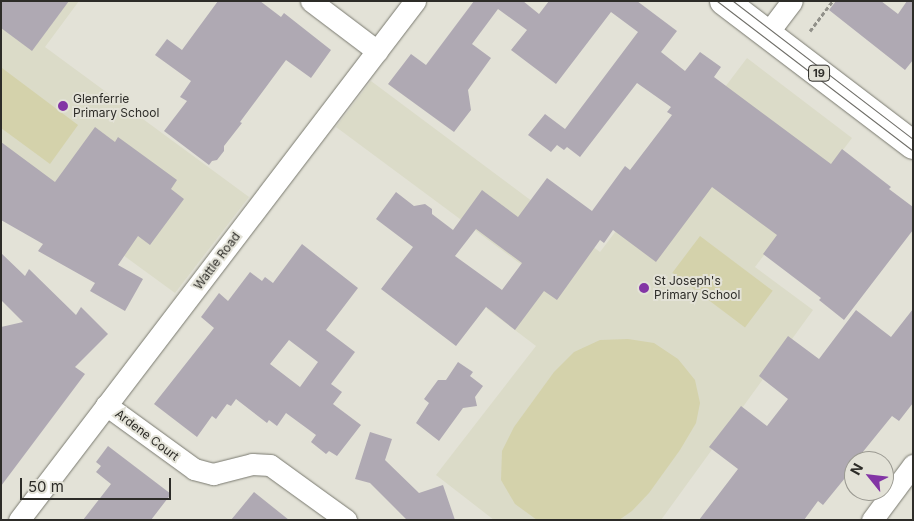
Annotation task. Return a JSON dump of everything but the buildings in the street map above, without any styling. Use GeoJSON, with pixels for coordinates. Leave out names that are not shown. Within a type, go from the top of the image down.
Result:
{"type":"FeatureCollection","features":[{"type":"Feature","properties":{"kind":"main road","name":"19"},"geometry":{"type":"LineString","coordinates":[[724,1],[913,145]]}},
{"type":"Feature","properties":{"kind":"street"},"geometry":{"type":"LineString","coordinates":[[312,1],[378,51]]}},
{"type":"Feature","properties":{"kind":"street","name":"Wattle Road"},"geometry":{"type":"LineString","coordinates":[[19,520],[415,1]]}},
{"type":"Feature","properties":{"kind":"street"},"geometry":{"type":"LineString","coordinates":[[767,34],[792,1]]}},
{"type":"Feature","properties":{"kind":"street","name":"Ardene Court"},"geometry":{"type":"LineString","coordinates":[[106,405],[194,470],[213,474],[252,464],[270,465],[346,520]]}},
{"type":"Feature","properties":{"kind":"street"},"geometry":{"type":"LineString","coordinates":[[872,520],[913,465]]}},
{"type":"Feature","properties":{"kind":"path"},"geometry":{"type":"LineString","coordinates":[[810,31],[832,1]]}},
{"type":"Feature","properties":{"kind":"shaded area","name":"Glenferrie Primary School"},"geometry":{"type":"Polygon","coordinates":[[[1,1],[79,1],[45,47],[249,197],[175,293],[1,166],[1,1]]]}},
{"type":"Feature","properties":{"kind":"shaded area","name":"St Joseph's Primary School"},"geometry":{"type":"Polygon","coordinates":[[[747,58],[852,138],[755,267],[813,310],[661,520],[494,520],[436,475],[536,346],[487,309],[522,265],[336,127],[371,81],[600,252],[747,58]]]}},
{"type":"Feature","properties":{"kind":"shaded area"},"geometry":{"type":"Polygon","coordinates":[[[2,68],[78,125],[50,164],[1,128],[2,68]]]}},
{"type":"Feature","properties":{"kind":"shaded area"},"geometry":{"type":"Polygon","coordinates":[[[700,236],[773,291],[745,328],[672,273],[700,236]]]}},
{"type":"Feature","properties":{"kind":"shaded area"},"geometry":{"type":"Polygon","coordinates":[[[628,339],[654,343],[678,359],[695,380],[700,403],[696,423],[680,450],[649,493],[632,511],[619,520],[537,520],[515,504],[501,480],[502,451],[514,427],[554,372],[574,352],[600,340],[628,339]]]}},
{"type":"Feature","properties":{"kind":"tram line"},"geometry":{"type":"LineString","coordinates":[[717,1],[913,151]]}},
{"type":"Feature","properties":{"kind":"tram line"},"geometry":{"type":"LineString","coordinates":[[733,1],[913,139]]}},
{"type":"Feature","properties":{"kind":"place","name":"Glenferrie Primary School"},"geometry":{"type":"Point","coordinates":[63,106]}},
{"type":"Feature","properties":{"kind":"place","name":"St Joseph's Primary School"},"geometry":{"type":"Point","coordinates":[644,288]}}]}
